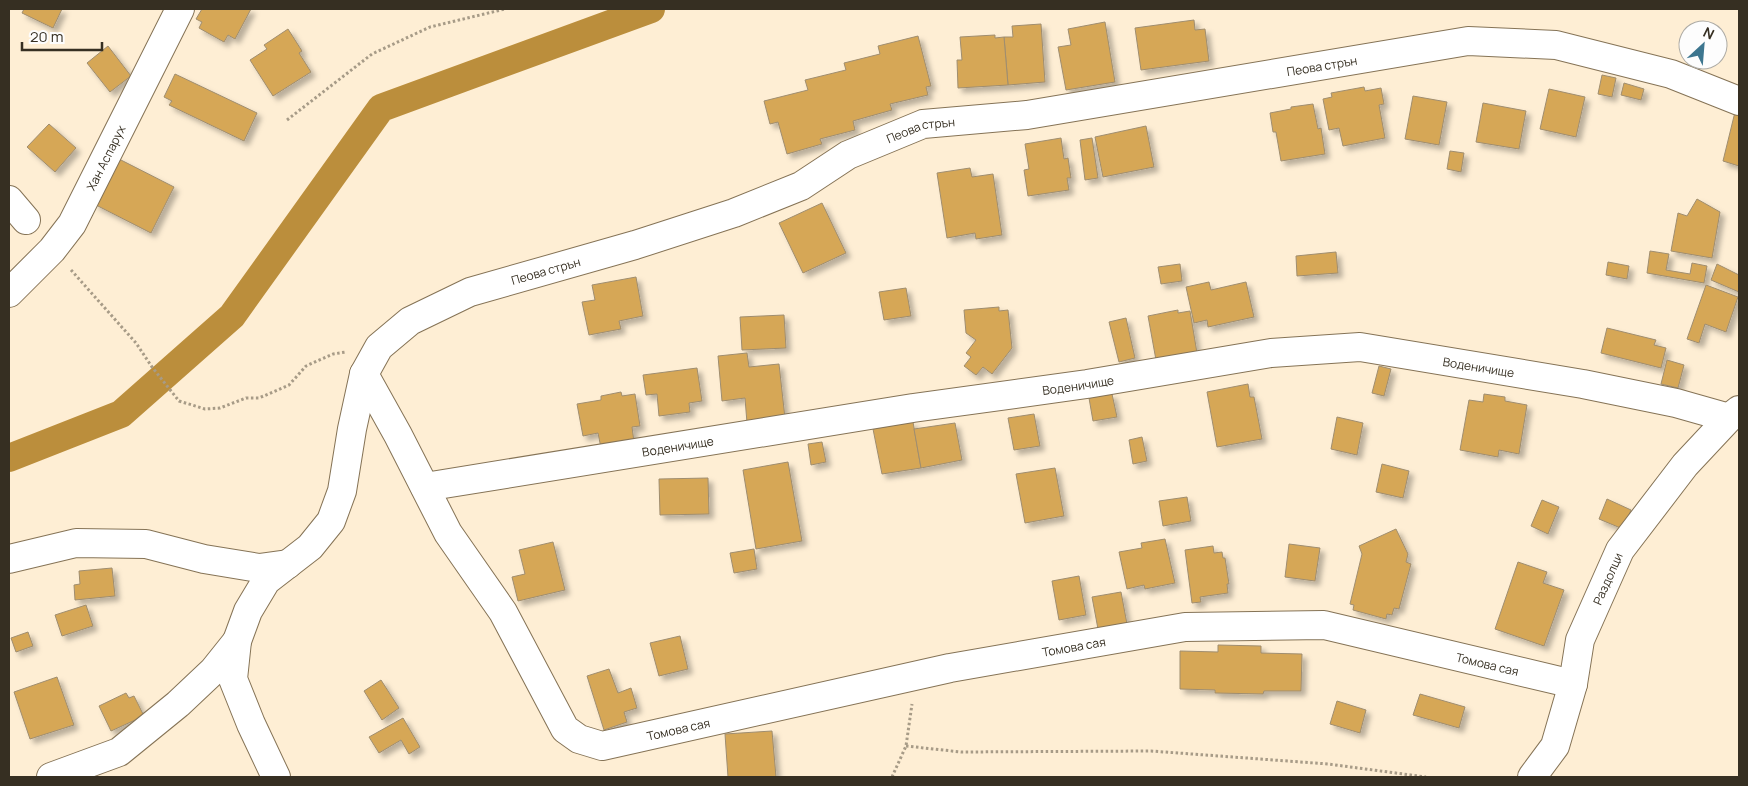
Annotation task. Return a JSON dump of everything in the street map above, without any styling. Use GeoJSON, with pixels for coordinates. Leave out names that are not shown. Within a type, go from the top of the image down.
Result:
{"type":"FeatureCollection","features":[{"type":"Feature","properties":{"kind":"street","name":"Хан Аспарух"},"geometry":{"type":"LineString","coordinates":[[9,293],[52,250],[72,224],[180,9]]}},
{"type":"Feature","properties":{"kind":"street","name":"Пеова стрън"},"geometry":{"type":"LineString","coordinates":[[236,641],[248,611],[266,582],[310,547],[331,521],[342,491],[352,429],[364,374],[379,347],[410,321],[470,292],[626,247],[734,213],[802,186],[848,155],[923,124],[1027,114],[1468,41],[1556,45],[1672,74],[1739,101]]}},
{"type":"Feature","properties":{"kind":"street","name":"Воденичище"},"geometry":{"type":"LineString","coordinates":[[425,487],[913,408],[1087,384],[1271,354],[1360,347],[1583,384],[1734,414]]}},
{"type":"Feature","properties":{"kind":"street"},"geometry":{"type":"LineString","coordinates":[[364,374],[425,487]]}},
{"type":"Feature","properties":{"kind":"street","name":"Раздолци"},"geometry":{"type":"LineString","coordinates":[[1532,777],[1555,746],[1572,684],[1580,640],[1620,550],[1685,465],[1734,414]]}},
{"type":"Feature","properties":{"kind":"street","name":"Томова сая"},"geometry":{"type":"LineString","coordinates":[[425,487],[448,533],[503,612],[565,729],[579,739],[602,746],[950,668],[1185,627],[1324,625],[1572,684]]}},
{"type":"Feature","properties":{"kind":"street"},"geometry":{"type":"LineString","coordinates":[[9,559],[76,543],[146,544],[204,559],[259,568],[288,564]]}},
{"type":"Feature","properties":{"kind":"street"},"geometry":{"type":"LineString","coordinates":[[52,777],[120,752],[178,704],[213,671],[236,641]]}},
{"type":"Feature","properties":{"kind":"street"},"geometry":{"type":"LineString","coordinates":[[236,641],[233,679],[251,724],[276,777]]}},
{"type":"Feature","properties":{"kind":"path"},"geometry":{"type":"LineString","coordinates":[[287,120],[372,54],[430,28],[505,9]]}},
{"type":"Feature","properties":{"kind":"path"},"geometry":{"type":"LineString","coordinates":[[52,250],[136,344],[179,401],[205,409],[220,408],[246,398],[259,398],[289,385],[306,366],[333,354],[379,347]]}},
{"type":"Feature","properties":{"kind":"path"},"geometry":{"type":"LineString","coordinates":[[892,777],[906,746],[912,702]]}},
{"type":"Feature","properties":{"kind":"path"},"geometry":{"type":"LineString","coordinates":[[906,746],[961,752],[1151,751],[1328,764],[1426,777]]}},
{"type":"Feature","properties":{"kind":"building"},"geometry":{"type":"Polygon","coordinates":[[[24,9],[62,9],[53,28],[22,13],[24,9]]]}},
{"type":"Feature","properties":{"kind":"building"},"geometry":{"type":"Polygon","coordinates":[[[202,9],[251,9],[235,39],[228,35],[224,42],[199,28],[202,22],[196,19],[202,9]]]}},
{"type":"Feature","properties":{"kind":"building"},"geometry":{"type":"Polygon","coordinates":[[[1194,20],[1195,30],[1205,29],[1209,61],[1141,70],[1135,28],[1194,20]]]}},
{"type":"Feature","properties":{"kind":"building"},"geometry":{"type":"Polygon","coordinates":[[[1105,22],[1115,82],[1066,90],[1058,47],[1071,45],[1068,29],[1105,22]]]}},
{"type":"Feature","properties":{"kind":"building"},"geometry":{"type":"Polygon","coordinates":[[[1041,24],[1045,82],[1008,85],[1004,37],[1013,37],[1012,26],[1041,24]]]}},
{"type":"Feature","properties":{"kind":"building"},"geometry":{"type":"Polygon","coordinates":[[[288,29],[302,51],[299,53],[311,72],[273,96],[250,60],[267,49],[264,45],[288,29]]]}},
{"type":"Feature","properties":{"kind":"building"},"geometry":{"type":"Polygon","coordinates":[[[995,35],[995,38],[1004,37],[1008,85],[958,88],[957,60],[962,60],[960,37],[995,35]]]}},
{"type":"Feature","properties":{"kind":"building"},"geometry":{"type":"Polygon","coordinates":[[[918,36],[931,86],[926,87],[928,95],[890,104],[892,110],[853,121],[855,130],[820,139],[822,144],[787,154],[778,122],[770,124],[764,101],[808,90],[805,80],[846,70],[844,63],[880,54],[878,46],[918,36]]]}},
{"type":"Feature","properties":{"kind":"building"},"geometry":{"type":"Polygon","coordinates":[[[108,46],[131,76],[110,92],[87,63],[108,46]]]}},
{"type":"Feature","properties":{"kind":"building"},"geometry":{"type":"Polygon","coordinates":[[[175,74],[257,113],[244,141],[169,105],[172,101],[164,97],[175,74]]]}},
{"type":"Feature","properties":{"kind":"building"},"geometry":{"type":"Polygon","coordinates":[[[1602,75],[1616,78],[1612,97],[1598,94],[1602,75]]]}},
{"type":"Feature","properties":{"kind":"building"},"geometry":{"type":"Polygon","coordinates":[[[1624,83],[1644,89],[1641,100],[1621,95],[1624,83]]]}},
{"type":"Feature","properties":{"kind":"building"},"geometry":{"type":"Polygon","coordinates":[[[1364,87],[1365,91],[1381,88],[1384,104],[1379,105],[1385,138],[1343,146],[1339,128],[1329,130],[1323,99],[1332,97],[1331,93],[1364,87]]]}},
{"type":"Feature","properties":{"kind":"building"},"geometry":{"type":"Polygon","coordinates":[[[1549,89],[1585,97],[1576,137],[1540,129],[1549,89]]]}},
{"type":"Feature","properties":{"kind":"building"},"geometry":{"type":"Polygon","coordinates":[[[1413,96],[1447,102],[1439,145],[1405,139],[1413,96]]]}},
{"type":"Feature","properties":{"kind":"building"},"geometry":{"type":"Polygon","coordinates":[[[1483,103],[1526,111],[1519,149],[1476,142],[1483,103]]]}},
{"type":"Feature","properties":{"kind":"building"},"geometry":{"type":"Polygon","coordinates":[[[1313,104],[1318,129],[1321,128],[1325,154],[1281,161],[1276,132],[1273,132],[1270,113],[1291,109],[1291,107],[1313,104]]]}},
{"type":"Feature","properties":{"kind":"building"},"geometry":{"type":"Polygon","coordinates":[[[1735,112],[1739,113],[1739,166],[1723,161],[1735,112]]]}},
{"type":"Feature","properties":{"kind":"building"},"geometry":{"type":"Polygon","coordinates":[[[49,124],[76,148],[55,172],[27,147],[49,124]]]}},
{"type":"Feature","properties":{"kind":"building"},"geometry":{"type":"Polygon","coordinates":[[[1146,126],[1154,167],[1103,177],[1095,137],[1146,126]]]}},
{"type":"Feature","properties":{"kind":"building"},"geometry":{"type":"Polygon","coordinates":[[[1061,138],[1064,159],[1068,158],[1071,178],[1067,178],[1069,190],[1028,196],[1024,170],[1029,169],[1025,144],[1061,138]]]}},
{"type":"Feature","properties":{"kind":"building"},"geometry":{"type":"Polygon","coordinates":[[[1092,138],[1098,178],[1085,180],[1080,140],[1092,138]]]}},
{"type":"Feature","properties":{"kind":"building"},"geometry":{"type":"Polygon","coordinates":[[[1450,151],[1464,153],[1461,172],[1447,169],[1450,151]]]}},
{"type":"Feature","properties":{"kind":"building"},"geometry":{"type":"Polygon","coordinates":[[[117,158],[174,187],[151,233],[94,204],[117,158]]]}},
{"type":"Feature","properties":{"kind":"building"},"geometry":{"type":"Polygon","coordinates":[[[970,168],[972,177],[993,174],[1002,235],[976,239],[975,233],[947,238],[937,173],[970,168]]]}},
{"type":"Feature","properties":{"kind":"building"},"geometry":{"type":"Polygon","coordinates":[[[1697,199],[1720,212],[1712,258],[1671,251],[1678,213],[1687,216],[1697,199]]]}},
{"type":"Feature","properties":{"kind":"building"},"geometry":{"type":"Polygon","coordinates":[[[822,203],[846,253],[803,273],[779,223],[822,203]]]}},
{"type":"Feature","properties":{"kind":"building"},"geometry":{"type":"Polygon","coordinates":[[[1650,251],[1669,254],[1666,270],[1690,274],[1692,263],[1707,266],[1704,283],[1647,273],[1650,251]]]}},
{"type":"Feature","properties":{"kind":"building"},"geometry":{"type":"Polygon","coordinates":[[[1336,252],[1338,273],[1297,276],[1296,256],[1336,252]]]}},
{"type":"Feature","properties":{"kind":"building"},"geometry":{"type":"Polygon","coordinates":[[[1608,262],[1629,266],[1627,279],[1606,275],[1608,262]]]}},
{"type":"Feature","properties":{"kind":"building"},"geometry":{"type":"Polygon","coordinates":[[[1180,264],[1182,281],[1161,284],[1158,267],[1180,264]]]}},
{"type":"Feature","properties":{"kind":"building"},"geometry":{"type":"Polygon","coordinates":[[[1717,264],[1739,275],[1739,292],[1711,280],[1717,264]]]}},
{"type":"Feature","properties":{"kind":"building"},"geometry":{"type":"Polygon","coordinates":[[[636,277],[643,316],[619,321],[621,329],[589,335],[582,302],[595,300],[592,285],[636,277]]]}},
{"type":"Feature","properties":{"kind":"building"},"geometry":{"type":"Polygon","coordinates":[[[1209,282],[1211,290],[1246,282],[1254,317],[1208,327],[1207,320],[1194,323],[1186,287],[1209,282]]]}},
{"type":"Feature","properties":{"kind":"building"},"geometry":{"type":"Polygon","coordinates":[[[1706,285],[1738,297],[1726,332],[1705,324],[1699,343],[1687,339],[1706,285]]]}},
{"type":"Feature","properties":{"kind":"building"},"geometry":{"type":"Polygon","coordinates":[[[906,288],[911,316],[884,320],[879,292],[906,288]]]}},
{"type":"Feature","properties":{"kind":"building"},"geometry":{"type":"Polygon","coordinates":[[[999,307],[999,311],[1008,310],[1012,348],[992,374],[983,367],[976,375],[964,366],[971,357],[966,353],[976,340],[966,333],[964,310],[999,307]]]}},
{"type":"Feature","properties":{"kind":"building"},"geometry":{"type":"Polygon","coordinates":[[[1178,310],[1178,313],[1190,311],[1197,353],[1156,360],[1148,316],[1178,310]]]}},
{"type":"Feature","properties":{"kind":"building"},"geometry":{"type":"Polygon","coordinates":[[[784,315],[786,348],[742,350],[740,317],[784,315]]]}},
{"type":"Feature","properties":{"kind":"building"},"geometry":{"type":"Polygon","coordinates":[[[1126,318],[1135,358],[1119,362],[1109,322],[1126,318]]]}},
{"type":"Feature","properties":{"kind":"building"},"geometry":{"type":"Polygon","coordinates":[[[1607,328],[1656,340],[1654,345],[1666,348],[1661,368],[1601,353],[1607,328]]]}},
{"type":"Feature","properties":{"kind":"building"},"geometry":{"type":"Polygon","coordinates":[[[747,353],[749,367],[779,364],[785,418],[747,423],[745,398],[722,401],[718,356],[747,353]]]}},
{"type":"Feature","properties":{"kind":"building"},"geometry":{"type":"Polygon","coordinates":[[[1667,360],[1684,365],[1678,388],[1661,384],[1667,360]]]}},
{"type":"Feature","properties":{"kind":"building"},"geometry":{"type":"Polygon","coordinates":[[[1379,366],[1391,369],[1384,396],[1372,393],[1379,366]]]}},
{"type":"Feature","properties":{"kind":"building"},"geometry":{"type":"Polygon","coordinates":[[[697,368],[702,401],[689,403],[690,412],[659,416],[657,394],[646,395],[643,375],[697,368]]]}},
{"type":"Feature","properties":{"kind":"building"},"geometry":{"type":"Polygon","coordinates":[[[1248,384],[1250,397],[1254,397],[1262,439],[1217,447],[1207,392],[1248,384]]]}},
{"type":"Feature","properties":{"kind":"building"},"geometry":{"type":"Polygon","coordinates":[[[621,392],[622,396],[635,394],[640,426],[632,427],[634,442],[601,448],[598,433],[583,436],[577,404],[601,400],[601,396],[621,392]]]}},
{"type":"Feature","properties":{"kind":"building"},"geometry":{"type":"Polygon","coordinates":[[[1112,394],[1117,417],[1093,421],[1089,398],[1112,394]]]}},
{"type":"Feature","properties":{"kind":"building"},"geometry":{"type":"Polygon","coordinates":[[[1484,394],[1505,397],[1505,401],[1527,405],[1519,454],[1499,450],[1498,457],[1460,450],[1469,400],[1483,402],[1484,394]]]}},
{"type":"Feature","properties":{"kind":"building"},"geometry":{"type":"Polygon","coordinates":[[[1034,414],[1040,446],[1014,450],[1008,418],[1034,414]]]}},
{"type":"Feature","properties":{"kind":"building"},"geometry":{"type":"Polygon","coordinates":[[[1337,417],[1363,423],[1357,455],[1331,449],[1337,417]]]}},
{"type":"Feature","properties":{"kind":"building"},"geometry":{"type":"Polygon","coordinates":[[[913,422],[921,468],[882,474],[873,429],[913,422]]]}},
{"type":"Feature","properties":{"kind":"building"},"geometry":{"type":"Polygon","coordinates":[[[955,423],[962,460],[921,468],[914,429],[955,423]]]}},
{"type":"Feature","properties":{"kind":"building"},"geometry":{"type":"Polygon","coordinates":[[[1142,437],[1147,461],[1133,464],[1129,440],[1142,437]]]}},
{"type":"Feature","properties":{"kind":"building"},"geometry":{"type":"Polygon","coordinates":[[[822,442],[826,462],[811,465],[808,444],[822,442]]]}},
{"type":"Feature","properties":{"kind":"building"},"geometry":{"type":"Polygon","coordinates":[[[788,462],[802,541],[756,549],[743,470],[788,462]]]}},
{"type":"Feature","properties":{"kind":"building"},"geometry":{"type":"Polygon","coordinates":[[[1382,464],[1409,471],[1403,498],[1376,492],[1382,464]]]}},
{"type":"Feature","properties":{"kind":"building"},"geometry":{"type":"Polygon","coordinates":[[[1055,468],[1064,516],[1025,523],[1016,474],[1055,468]]]}},
{"type":"Feature","properties":{"kind":"building"},"geometry":{"type":"Polygon","coordinates":[[[708,478],[709,514],[660,515],[659,479],[708,478]]]}},
{"type":"Feature","properties":{"kind":"building"},"geometry":{"type":"Polygon","coordinates":[[[1187,497],[1191,521],[1163,526],[1159,501],[1187,497]]]}},
{"type":"Feature","properties":{"kind":"building"},"geometry":{"type":"Polygon","coordinates":[[[1607,499],[1631,510],[1623,529],[1599,519],[1607,499]]]}},
{"type":"Feature","properties":{"kind":"building"},"geometry":{"type":"Polygon","coordinates":[[[1542,500],[1559,507],[1548,534],[1531,526],[1542,500]]]}},
{"type":"Feature","properties":{"kind":"building"},"geometry":{"type":"Polygon","coordinates":[[[1396,529],[1408,554],[1406,562],[1411,564],[1399,609],[1394,608],[1392,615],[1387,614],[1386,619],[1353,610],[1354,605],[1350,604],[1362,554],[1359,546],[1396,529]]]}},
{"type":"Feature","properties":{"kind":"building"},"geometry":{"type":"Polygon","coordinates":[[[1165,539],[1175,583],[1145,589],[1144,585],[1127,589],[1119,552],[1142,548],[1141,543],[1165,539]]]}},
{"type":"Feature","properties":{"kind":"building"},"geometry":{"type":"Polygon","coordinates":[[[553,542],[565,590],[518,601],[512,577],[525,574],[519,550],[553,542]]]}},
{"type":"Feature","properties":{"kind":"building"},"geometry":{"type":"Polygon","coordinates":[[[1289,544],[1320,548],[1315,581],[1285,577],[1289,544]]]}},
{"type":"Feature","properties":{"kind":"building"},"geometry":{"type":"Polygon","coordinates":[[[1213,546],[1214,553],[1222,552],[1223,558],[1225,558],[1229,584],[1227,584],[1228,593],[1200,597],[1201,602],[1192,603],[1185,550],[1213,546]]]}},
{"type":"Feature","properties":{"kind":"building"},"geometry":{"type":"Polygon","coordinates":[[[754,549],[757,569],[734,573],[730,553],[754,549]]]}},
{"type":"Feature","properties":{"kind":"building"},"geometry":{"type":"Polygon","coordinates":[[[1518,562],[1547,572],[1543,583],[1564,590],[1544,646],[1495,629],[1518,562]]]}},
{"type":"Feature","properties":{"kind":"building"},"geometry":{"type":"Polygon","coordinates":[[[112,568],[115,596],[75,600],[74,585],[80,584],[79,571],[112,568]]]}},
{"type":"Feature","properties":{"kind":"building"},"geometry":{"type":"Polygon","coordinates":[[[1079,576],[1086,615],[1059,620],[1052,581],[1079,576]]]}},
{"type":"Feature","properties":{"kind":"building"},"geometry":{"type":"Polygon","coordinates":[[[1121,592],[1127,624],[1098,629],[1092,597],[1121,592]]]}},
{"type":"Feature","properties":{"kind":"building"},"geometry":{"type":"Polygon","coordinates":[[[86,605],[93,626],[62,636],[55,615],[86,605]]]}},
{"type":"Feature","properties":{"kind":"building"},"geometry":{"type":"Polygon","coordinates":[[[28,632],[33,646],[16,652],[11,638],[28,632]]]}},
{"type":"Feature","properties":{"kind":"building"},"geometry":{"type":"Polygon","coordinates":[[[680,636],[688,669],[659,676],[650,643],[680,636]]]}},
{"type":"Feature","properties":{"kind":"building"},"geometry":{"type":"Polygon","coordinates":[[[1218,645],[1261,646],[1261,653],[1302,654],[1301,691],[1264,691],[1263,694],[1215,693],[1215,690],[1180,689],[1180,651],[1218,652],[1218,645]]]}},
{"type":"Feature","properties":{"kind":"building"},"geometry":{"type":"Polygon","coordinates":[[[609,669],[618,693],[631,688],[637,708],[624,712],[627,722],[604,730],[587,676],[609,669]]]}},
{"type":"Feature","properties":{"kind":"building"},"geometry":{"type":"Polygon","coordinates":[[[57,677],[74,725],[30,739],[14,692],[57,677]]]}},
{"type":"Feature","properties":{"kind":"building"},"geometry":{"type":"Polygon","coordinates":[[[381,680],[399,708],[382,720],[364,691],[381,680]]]}},
{"type":"Feature","properties":{"kind":"building"},"geometry":{"type":"Polygon","coordinates":[[[126,693],[129,698],[134,696],[144,716],[111,731],[99,706],[126,693]]]}},
{"type":"Feature","properties":{"kind":"building"},"geometry":{"type":"Polygon","coordinates":[[[1420,694],[1465,707],[1459,728],[1413,715],[1420,694]]]}},
{"type":"Feature","properties":{"kind":"building"},"geometry":{"type":"Polygon","coordinates":[[[1337,701],[1366,710],[1360,733],[1330,724],[1337,701]]]}},
{"type":"Feature","properties":{"kind":"building"},"geometry":{"type":"Polygon","coordinates":[[[403,718],[420,747],[409,754],[401,740],[379,753],[369,737],[403,718]]]}},
{"type":"Feature","properties":{"kind":"building"},"geometry":{"type":"Polygon","coordinates":[[[772,731],[776,777],[728,777],[725,734],[772,731]]]}},
{"type":"Feature","properties":{"kind":"waterway"},"geometry":{"type":"LineString","coordinates":[[9,458],[121,414],[232,316],[381,108],[651,9]]}}]}
